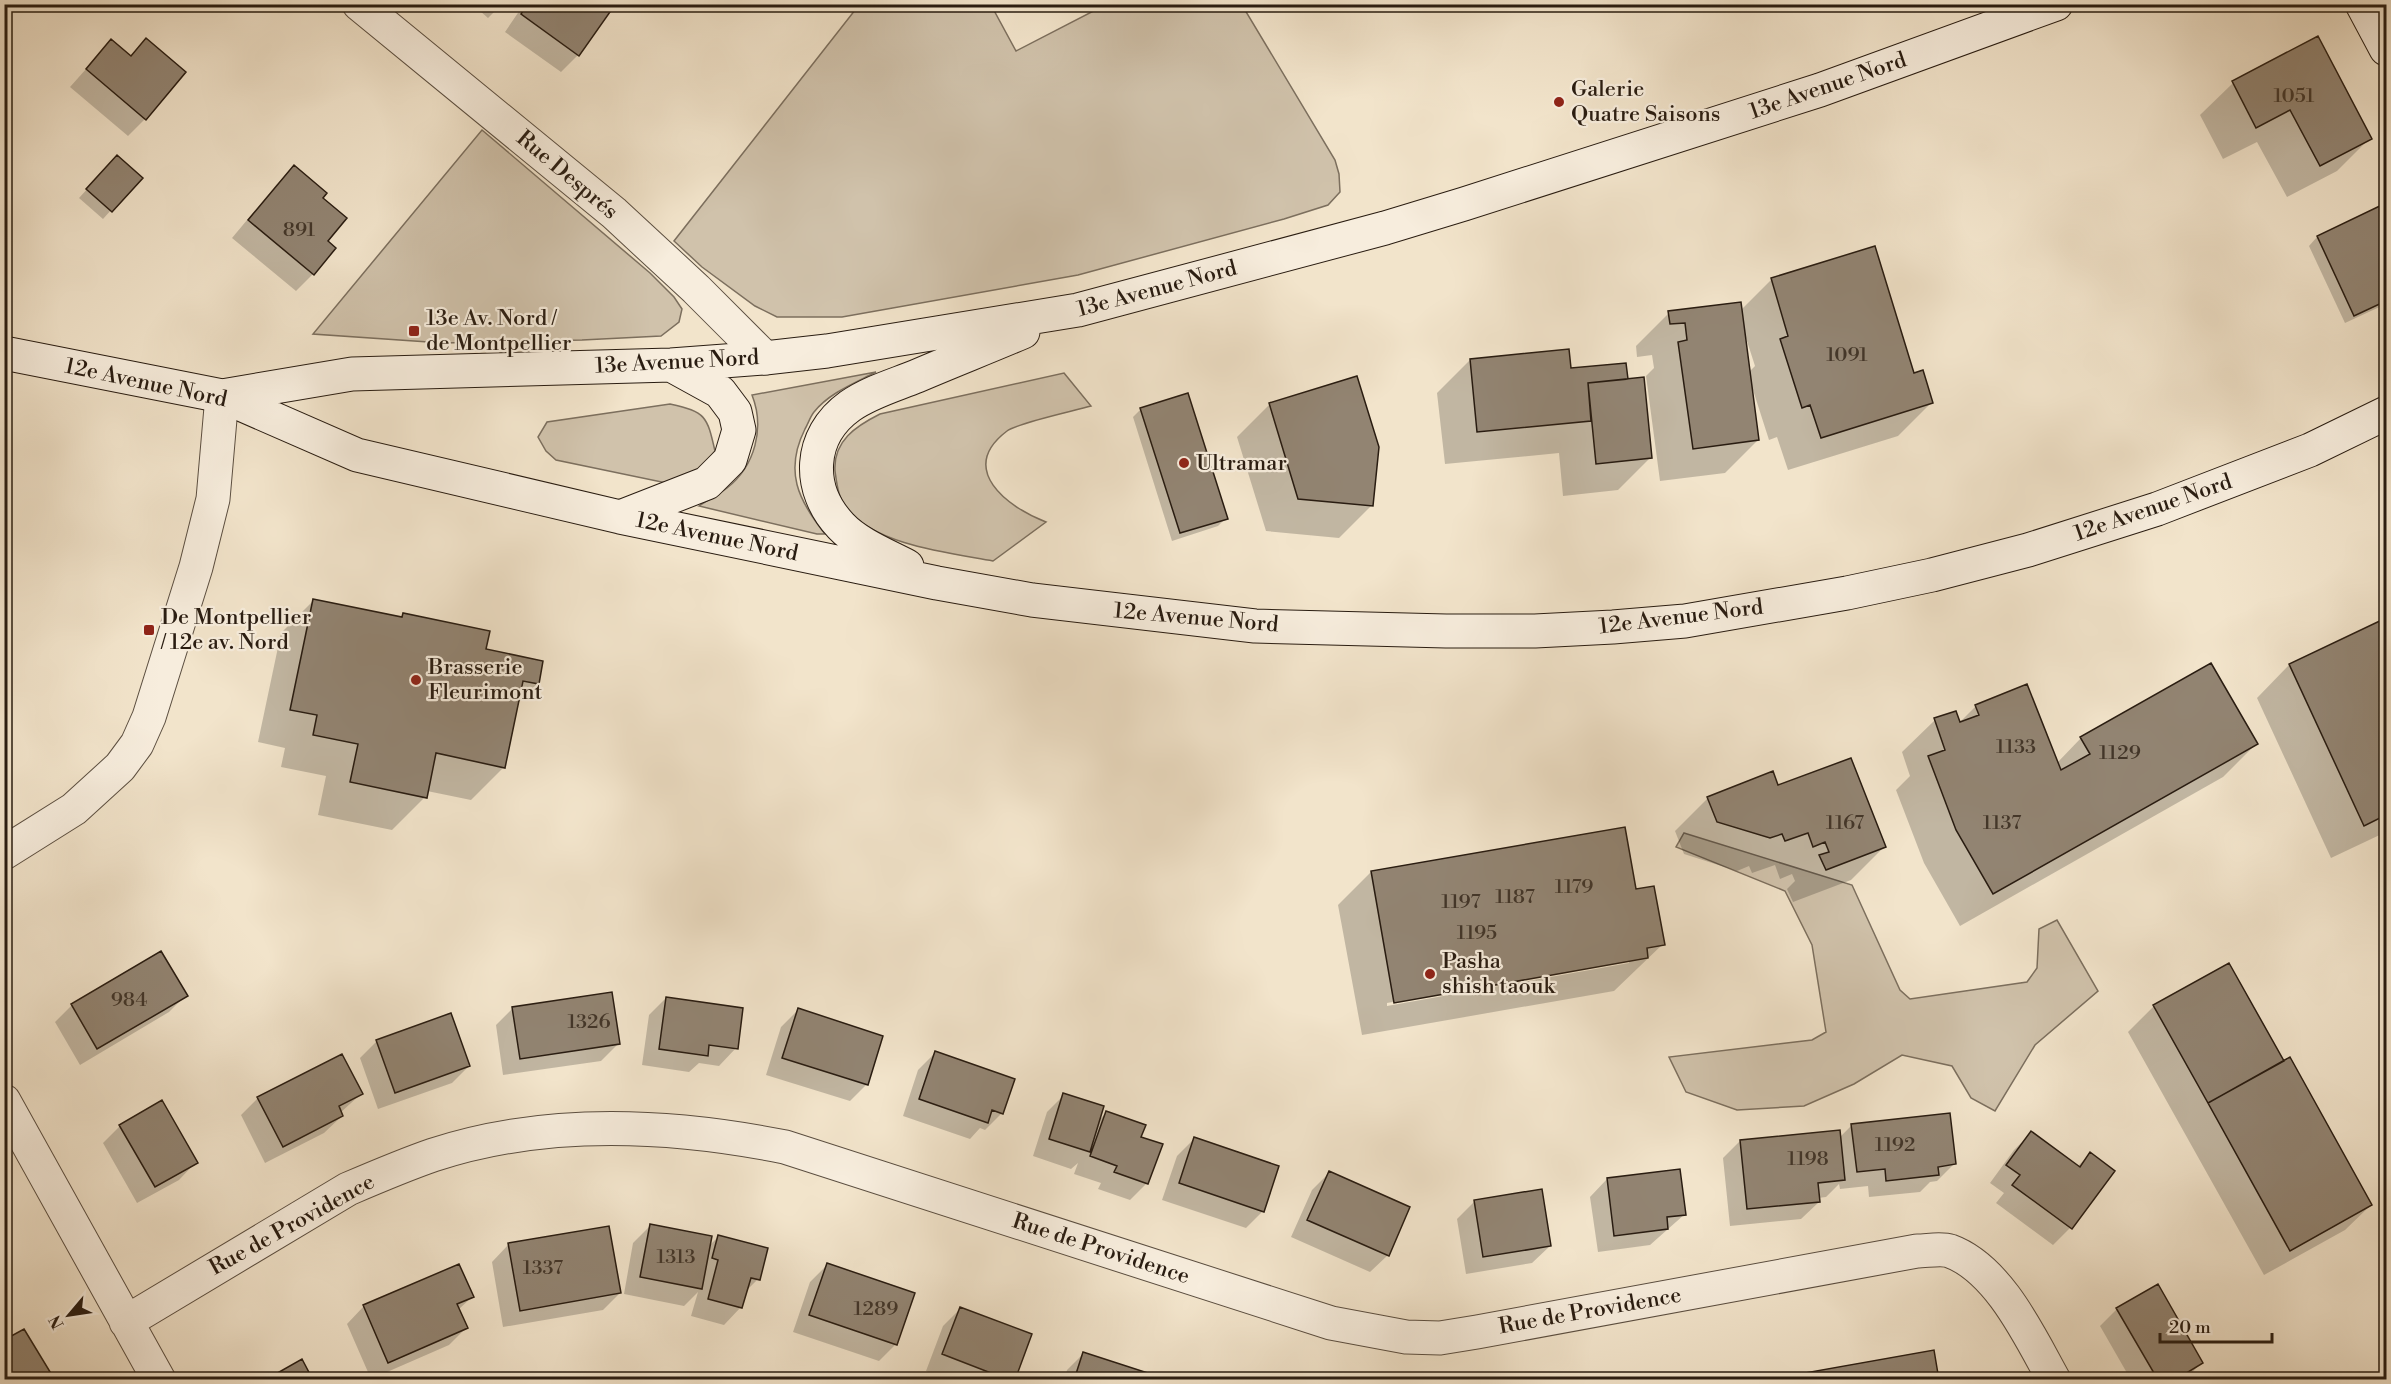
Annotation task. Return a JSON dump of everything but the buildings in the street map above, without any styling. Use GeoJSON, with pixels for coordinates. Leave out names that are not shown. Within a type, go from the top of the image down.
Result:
{"type":"FeatureCollection","features":[{"type":"Feature","properties":{"kind":"main road","name":"Rue Després"},"geometry":{"type":"LineString","coordinates":[[359,4],[614,213],[696,289],[765,358]]}},
{"type":"Feature","properties":{"kind":"main road","name":"13e Avenue Nord"},"geometry":{"type":"LineString","coordinates":[[222,396],[352,374],[671,364],[765,358],[827,351],[1078,310],[1385,228],[1464,204],[1820,90],[2056,4]]}},
{"type":"Feature","properties":{"kind":"main road"},"geometry":{"type":"LineString","coordinates":[[2362,4],[2386,49]]}},
{"type":"Feature","properties":{"kind":"main road"},"geometry":{"type":"LineString","coordinates":[[937,583],[863,542],[841,526],[827,507],[817,485],[815,459],[822,438],[832,423],[849,407],[873,393],[1078,310]]}},
{"type":"Feature","properties":{"kind":"main road","name":"12e Avenue Nord"},"geometry":{"type":"LineString","coordinates":[[4,353],[222,396],[357,454],[620,517],[937,583],[1032,600],[1256,626],[1524,631],[1613,627],[1685,621],[1847,593],[1932,575],[2028,550],[2157,509],[2310,450],[2386,413]]}},
{"type":"Feature","properties":{"kind":"main road"},"geometry":{"type":"LineString","coordinates":[[620,517],[707,483],[730,460],[739,430],[735,412],[720,392],[671,364]]}},
{"type":"Feature","properties":{"kind":"main road"},"geometry":{"type":"LineString","coordinates":[[4,853],[74,809],[120,767],[137,744],[149,717],[193,577],[213,499],[222,396]]}},
{"type":"Feature","properties":{"kind":"main road"},"geometry":{"type":"LineString","coordinates":[[4,1101],[159,1380]]}},
{"type":"Feature","properties":{"kind":"main road","name":"Rue de Providence"},"geometry":{"type":"LineString","coordinates":[[126,1322],[348,1189],[386,1173],[434,1155],[498,1139],[556,1132],[624,1128],[717,1134],[785,1147],[1331,1323],[1406,1337],[1440,1338],[1917,1251],[1948,1250],[1976,1266],[1995,1286],[2017,1315],[2054,1380]]}},
{"type":"Feature","properties":{"kind":"shaded area"},"geometry":{"type":"Polygon","coordinates":[[[859,5],[991,5],[1016,51],[1105,5],[1242,5],[1335,160],[1340,192],[1328,205],[1284,219],[1078,275],[842,317],[777,317],[755,306],[702,267],[674,241],[859,5]]]}},
{"type":"Feature","properties":{"kind":"shaded area"},"geometry":{"type":"Polygon","coordinates":[[[482,130],[650,273],[674,297],[682,309],[679,322],[661,336],[582,340],[443,343],[313,334],[482,130]]]}},
{"type":"Feature","properties":{"kind":"shaded area"},"geometry":{"type":"Polygon","coordinates":[[[876,372],[843,389],[820,405],[811,416],[799,444],[795,458],[797,484],[801,497],[825,534],[699,506],[724,491],[737,479],[751,458],[758,420],[752,395],[876,372]]]}},
{"type":"Feature","properties":{"kind":"shaded area"},"geometry":{"type":"Polygon","coordinates":[[[1064,373],[1091,406],[1033,421],[1007,431],[993,445],[987,459],[987,473],[1003,497],[1016,507],[1046,522],[993,561],[936,551],[895,539],[876,532],[848,510],[837,486],[835,460],[842,443],[855,429],[880,414],[1064,373]]]}},
{"type":"Feature","properties":{"kind":"shaded area"},"geometry":{"type":"Polygon","coordinates":[[[670,404],[691,410],[703,417],[710,430],[715,451],[696,475],[676,485],[556,460],[546,451],[538,437],[547,422],[670,404]]]}},
{"type":"Feature","properties":{"kind":"shaded area"},"geometry":{"type":"Polygon","coordinates":[[[1684,833],[1852,885],[1900,990],[1910,999],[2027,982],[2037,968],[2039,929],[2057,920],[2098,991],[2035,1045],[1995,1111],[1971,1098],[1952,1066],[1902,1055],[1854,1084],[1804,1106],[1737,1110],[1686,1092],[1669,1057],[1812,1040],[1826,1032],[1812,945],[1785,891],[1676,847],[1684,833]]]}},
{"type":"Feature","properties":{"kind":"place","name":"Galerie Quatre Saisons"},"geometry":{"type":"Point","coordinates":[1559,102]}},
{"type":"Feature","properties":{"kind":"place","name":"13e Av. Nord / de Montpellier"},"geometry":{"type":"Point","coordinates":[414,331]}},
{"type":"Feature","properties":{"kind":"place","name":"Ultramar"},"geometry":{"type":"Point","coordinates":[1184,463]}},
{"type":"Feature","properties":{"kind":"place","name":"De Montpellier / 12e av. Nord"},"geometry":{"type":"Point","coordinates":[149,630]}},
{"type":"Feature","properties":{"kind":"place","name":"Brasserie Fleurimont"},"geometry":{"type":"Point","coordinates":[416,680]}},
{"type":"Feature","properties":{"kind":"place","name":"Pasha shish taouk"},"geometry":{"type":"Point","coordinates":[1430,974]}}]}
